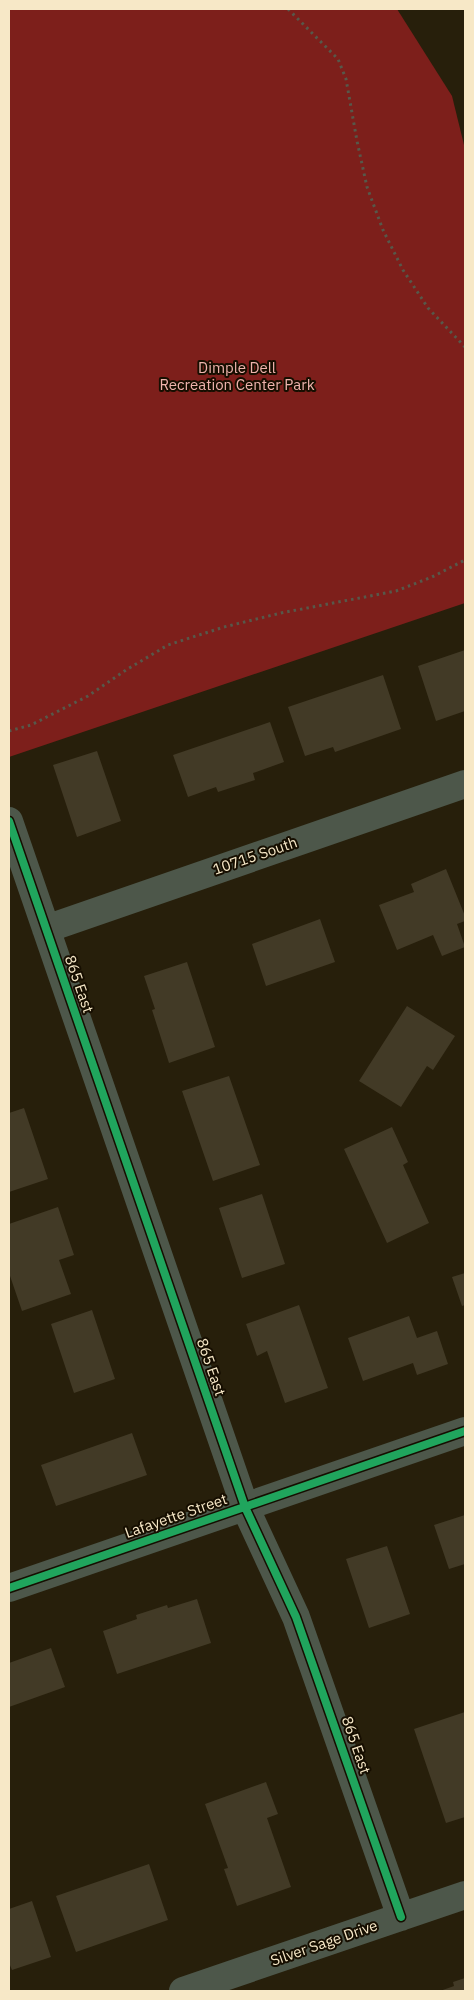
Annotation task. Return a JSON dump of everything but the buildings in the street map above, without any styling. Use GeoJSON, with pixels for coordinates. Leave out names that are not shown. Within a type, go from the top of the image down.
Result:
{"type":"FeatureCollection","features":[{"type":"Feature","properties":{"kind":"street","name":"10715 South"},"geometry":{"type":"LineString","coordinates":[[46,929],[465,784]]}},
{"type":"Feature","properties":{"kind":"street","name":"865 East"},"geometry":{"type":"LineString","coordinates":[[9,821],[245,1507],[296,1617],[401,1917]]}},
{"type":"Feature","properties":{"kind":"street","name":"Lafayette Street"},"geometry":{"type":"LineString","coordinates":[[9,1588],[465,1431]]}},
{"type":"Feature","properties":{"kind":"street","name":"Silver Sage Drive"},"geometry":{"type":"LineString","coordinates":[[184,1991],[465,1894]]}},
{"type":"Feature","properties":{"kind":"path"},"geometry":{"type":"LineString","coordinates":[[288,9],[338,59],[346,79],[367,187],[383,230],[403,270],[428,308],[465,347]]}},
{"type":"Feature","properties":{"kind":"path"},"geometry":{"type":"LineString","coordinates":[[9,731],[31,725],[88,696],[168,645],[224,627],[281,613],[396,591],[432,577],[465,560]]}},
{"type":"Feature","properties":{"kind":"green space","name":"Dimple Dell Recreation Center Park"},"geometry":{"type":"Polygon","coordinates":[[[9,9],[397,9],[452,96],[465,149],[465,603],[9,757],[9,9]]]}},
{"type":"Feature","properties":{"kind":"cycle path"},"geometry":{"type":"LineString","coordinates":[[9,821],[245,1507],[296,1617],[401,1917]]}},
{"type":"Feature","properties":{"kind":"cycle path"},"geometry":{"type":"LineString","coordinates":[[9,1588],[465,1431]]}}]}
